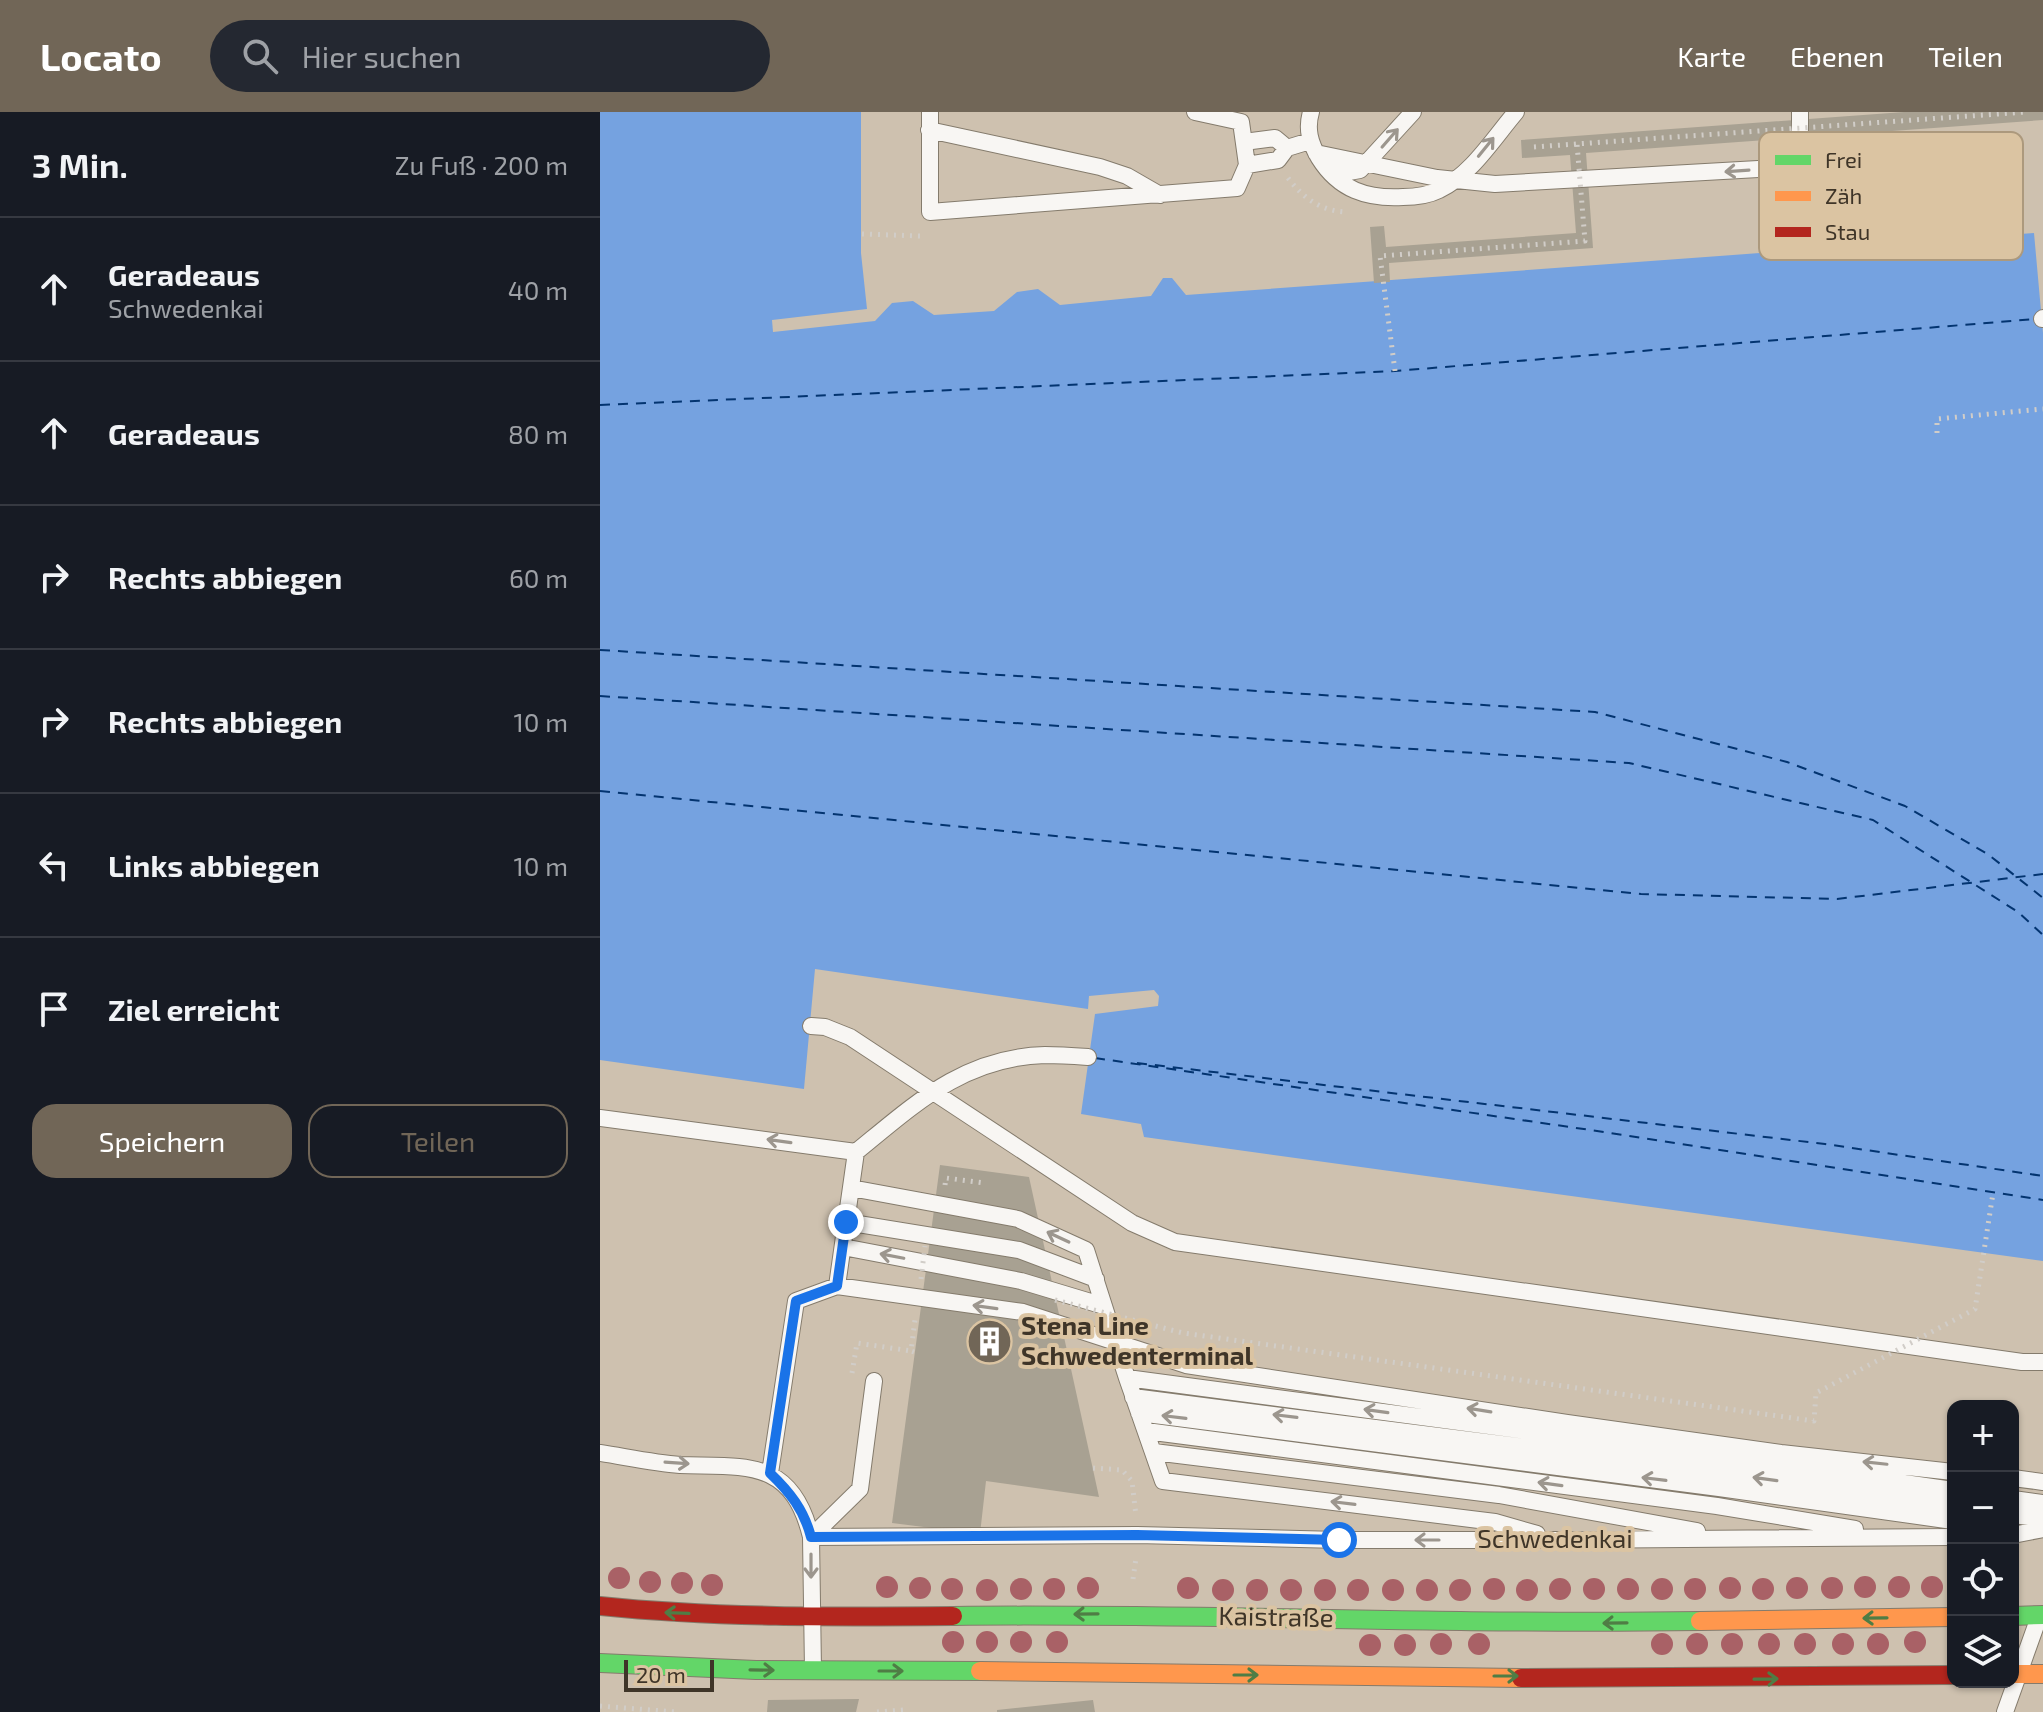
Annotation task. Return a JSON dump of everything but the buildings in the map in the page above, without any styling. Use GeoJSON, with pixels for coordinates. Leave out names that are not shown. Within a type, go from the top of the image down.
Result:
{"type":"FeatureCollection","features":[{"type":"Feature","properties":{"kind":"main road","name":"Kaistraße"},"geometry":{"type":"LineString","coordinates":[[600,1606],[658,1612],[811,1617],[1164,1622],[1583,1623],[1947,1617]]}},
{"type":"Feature","properties":{"kind":"main road"},"geometry":{"type":"LineString","coordinates":[[2019,1616],[2041,1615]]}},
{"type":"Feature","properties":{"kind":"main road"},"geometry":{"type":"LineString","coordinates":[[600,1663],[813,1671],[990,1670],[1168,1675],[1576,1676],[1710,1680],[1947,1675]]}},
{"type":"Feature","properties":{"kind":"main road"},"geometry":{"type":"LineString","coordinates":[[2019,1674],[2043,1674]]}},
{"type":"Feature","properties":{"kind":"lane"},"geometry":{"type":"LineString","coordinates":[[930,112],[930,212],[1237,188],[1247,165],[1241,122],[1195,112]]}},
{"type":"Feature","properties":{"kind":"lane"},"geometry":{"type":"LineString","coordinates":[[1311,112],[1308,125],[1313,147],[1339,182],[1364,195],[1381,198],[1423,196],[1439,191],[1476,161],[1516,112]]}},
{"type":"Feature","properties":{"kind":"lane"},"geometry":{"type":"LineString","coordinates":[[1367,164],[1413,112]]}},
{"type":"Feature","properties":{"kind":"lane"},"geometry":{"type":"LineString","coordinates":[[1800,112],[1801,132]]}},
{"type":"Feature","properties":{"kind":"lane"},"geometry":{"type":"LineString","coordinates":[[929,130],[1100,167],[1127,176],[1160,195]]}},
{"type":"Feature","properties":{"kind":"lane"},"geometry":{"type":"LineString","coordinates":[[1244,142],[1275,138],[1287,148],[1313,147],[1367,164],[1454,180],[1512,183],[1759,169]]}},
{"type":"Feature","properties":{"kind":"lane"},"geometry":{"type":"LineString","coordinates":[[1247,165],[1278,160],[1287,148]]}},
{"type":"Feature","properties":{"kind":"lane"},"geometry":{"type":"LineString","coordinates":[[811,1026],[825,1027],[850,1037],[1132,1223],[1175,1242],[2022,1362],[2043,1362]]}},
{"type":"Feature","properties":{"kind":"lane"},"geometry":{"type":"LineString","coordinates":[[837,1286],[856,1152],[930,1092],[976,1068],[1010,1059],[1045,1055],[1088,1057]]}},
{"type":"Feature","properties":{"kind":"lane"},"geometry":{"type":"LineString","coordinates":[[600,1118],[856,1152]]}},
{"type":"Feature","properties":{"kind":"lane"},"geometry":{"type":"LineString","coordinates":[[851,1188],[1018,1219],[1086,1250],[1163,1481],[1495,1522],[1557,1540]]}},
{"type":"Feature","properties":{"kind":"lane"},"geometry":{"type":"LineString","coordinates":[[846,1222],[1019,1250],[1096,1279]]}},
{"type":"Feature","properties":{"kind":"lane"},"geometry":{"type":"LineString","coordinates":[[843,1247],[1021,1281],[1104,1306]]}},
{"type":"Feature","properties":{"kind":"lane"},"geometry":{"type":"LineString","coordinates":[[770,1473],[796,1301],[837,1286],[1023,1312],[1186,1365],[1781,1453],[1947,1471]]}},
{"type":"Feature","properties":{"kind":"lane"},"geometry":{"type":"LineString","coordinates":[[1127,1378],[1947,1489]]}},
{"type":"Feature","properties":{"kind":"lane"},"geometry":{"type":"LineString","coordinates":[[811,1537],[860,1489],[874,1381]]}},
{"type":"Feature","properties":{"kind":"lane"},"geometry":{"type":"LineString","coordinates":[[1136,1405],[1721,1472],[1947,1505]]}},
{"type":"Feature","properties":{"kind":"lane"},"geometry":{"type":"LineString","coordinates":[[1136,1405],[1947,1520]]}},
{"type":"Feature","properties":{"kind":"lane"},"geometry":{"type":"LineString","coordinates":[[1146,1431],[1717,1506],[1904,1537]]}},
{"type":"Feature","properties":{"kind":"lane"},"geometry":{"type":"LineString","coordinates":[[1154,1452],[1499,1495],[1734,1538]]}},
{"type":"Feature","properties":{"kind":"lane"},"geometry":{"type":"LineString","coordinates":[[600,1453],[679,1465],[747,1466],[770,1473],[791,1494],[806,1520],[811,1537],[813,1671]]}},
{"type":"Feature","properties":{"kind":"lane"},"geometry":{"type":"LineString","coordinates":[[2019,1479],[2043,1482]]}},
{"type":"Feature","properties":{"kind":"lane"},"geometry":{"type":"LineString","coordinates":[[2019,1500],[2043,1503]]}},
{"type":"Feature","properties":{"kind":"lane"},"geometry":{"type":"LineString","coordinates":[[2019,1518],[2040,1527]]}},
{"type":"Feature","properties":{"kind":"lane"},"geometry":{"type":"LineString","coordinates":[[2019,1531],[2040,1527]]}},
{"type":"Feature","properties":{"kind":"lane","name":"Schwedenkai"},"geometry":{"type":"LineString","coordinates":[[811,1537],[1557,1540],[1947,1537]]}},
{"type":"Feature","properties":{"kind":"lane"},"geometry":{"type":"LineString","coordinates":[[2019,1667],[2041,1615]]}},
{"type":"Feature","properties":{"kind":"lane"},"geometry":{"type":"LineString","coordinates":[[2005,1712],[2012,1688]]}},
{"type":"Feature","properties":{"kind":"path"},"geometry":{"type":"LineString","coordinates":[[1534,147],[2026,112]]}},
{"type":"Feature","properties":{"kind":"path"},"geometry":{"type":"LineString","coordinates":[[1395,371],[1380,256],[1585,241],[1577,144]]}},
{"type":"Feature","properties":{"kind":"path"},"geometry":{"type":"LineString","coordinates":[[862,234],[921,236]]}},
{"type":"Feature","properties":{"kind":"path"},"geometry":{"type":"LineString","coordinates":[[1937,433],[1937,419],[2043,409]]}},
{"type":"Feature","properties":{"kind":"path"},"geometry":{"type":"LineString","coordinates":[[1055,1300],[1183,1333],[1814,1421],[1816,1393],[1975,1309],[1993,1193]]}},
{"type":"Feature","properties":{"kind":"path"},"geometry":{"type":"LineString","coordinates":[[921,1279],[925,1246]]}},
{"type":"Feature","properties":{"kind":"path"},"geometry":{"type":"LineString","coordinates":[[851,1378],[857,1343],[912,1352],[916,1315]]}},
{"type":"Feature","properties":{"kind":"path"},"geometry":{"type":"LineString","coordinates":[[600,1706],[676,1712]]}},
{"type":"Feature","properties":{"kind":"water"},"geometry":{"type":"Polygon","coordinates":[[[600,112],[861,112],[861,253],[867,309],[772,320],[773,332],[875,321],[892,303],[913,301],[934,315],[994,311],[1017,292],[1038,289],[1060,305],[1151,296],[1163,278],[1172,278],[1186,295],[1759,253],[1759,260],[2023,260],[2023,234],[2034,233],[2043,333],[2043,1261],[1144,1137],[1141,1124],[1081,1114],[1095,1014],[1158,1006],[1159,996],[1154,990],[1089,996],[1088,1009],[815,969],[804,1089],[600,1060],[600,112]]]}},
{"type":"Feature","properties":{"kind":"ferry route"},"geometry":{"type":"LineString","coordinates":[[600,405],[1395,371],[2036,319]]}},
{"type":"Feature","properties":{"kind":"ferry route"},"geometry":{"type":"LineString","coordinates":[[600,650],[1595,712],[1787,762],[1905,806],[1989,855],[2043,898]]}},
{"type":"Feature","properties":{"kind":"ferry route"},"geometry":{"type":"LineString","coordinates":[[600,696],[1629,763],[1873,820],[2018,912],[2043,935]]}},
{"type":"Feature","properties":{"kind":"ferry route"},"geometry":{"type":"LineString","coordinates":[[600,791],[1641,894],[1837,899],[2043,874]]}},
{"type":"Feature","properties":{"kind":"ferry route"},"geometry":{"type":"LineString","coordinates":[[1095,1058],[2043,1200]]}},
{"type":"Feature","properties":{"kind":"ferry route"},"geometry":{"type":"LineString","coordinates":[[1137,1063],[1825,1144],[2043,1176]]}},
{"type":"Feature","properties":{"kind":"traffic: fast"},"geometry":{"type":"LineString","coordinates":[[2019,1616],[2043,1615]]}},
{"type":"Feature","properties":{"kind":"traffic: fast"},"geometry":{"type":"LineString","coordinates":[[953,1616],[1700,1621]]}},
{"type":"Feature","properties":{"kind":"traffic: fast"},"geometry":{"type":"LineString","coordinates":[[600,1663],[756,1670],[980,1671]]}},
{"type":"Feature","properties":{"kind":"traffic: slow"},"geometry":{"type":"LineString","coordinates":[[1700,1621],[1947,1617]]}},
{"type":"Feature","properties":{"kind":"traffic: slow"},"geometry":{"type":"LineString","coordinates":[[980,1671],[1521,1678]]}},
{"type":"Feature","properties":{"kind":"traffic: slow"},"geometry":{"type":"LineString","coordinates":[[2019,1674],[2043,1674]]}},
{"type":"Feature","properties":{"kind":"traffic: jam"},"geometry":{"type":"LineString","coordinates":[[600,1606],[732,1615],[953,1616]]}},
{"type":"Feature","properties":{"kind":"traffic: jam"},"geometry":{"type":"LineString","coordinates":[[1521,1678],[1947,1675]]}},
{"type":"Feature","properties":{"kind":"place","name":"Stena Line Schwedenterminal"},"geometry":{"type":"Point","coordinates":[990,1341]}},
{"type":"Feature","properties":{"kind":"route"},"geometry":{"type":"LineString","coordinates":[[846,1222],[837,1286],[796,1301],[770,1473],[791,1494],[806,1520],[811,1537],[1137,1535],[1339,1540]]}}]}
